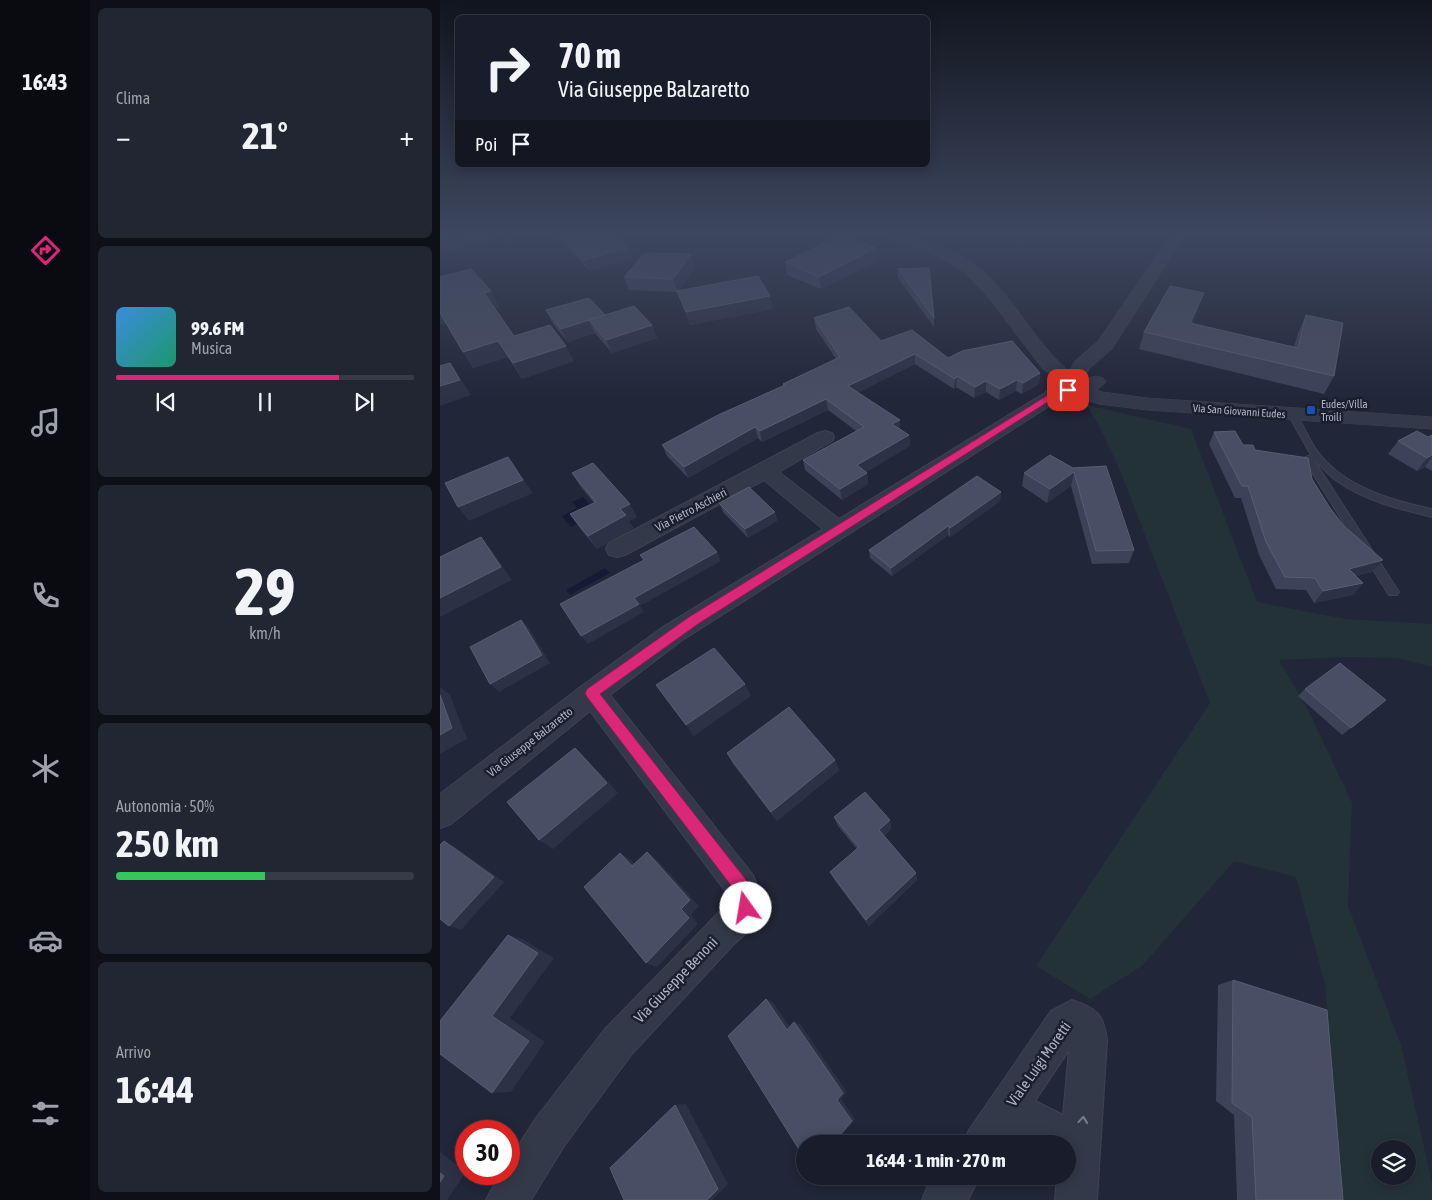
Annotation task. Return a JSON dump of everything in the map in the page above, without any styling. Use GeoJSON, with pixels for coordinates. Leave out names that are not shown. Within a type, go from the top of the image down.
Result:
{"type":"FeatureCollection","features":[{"type":"Feature","properties":{"kind":"street","name":"Via San Giovanni Eudes"},"geometry":{"type":"LineString","coordinates":[[993,291],[1049,364],[1081,378],[1095,397],[1136,403],[1432,423]]}},
{"type":"Feature","properties":{"kind":"street"},"geometry":{"type":"LineString","coordinates":[[1081,378],[1140,291]]}},
{"type":"Feature","properties":{"kind":"street"},"geometry":{"type":"LineString","coordinates":[[1039,349],[1064,355],[1080,355],[1089,353],[1105,344]]}},
{"type":"Feature","properties":{"kind":"street","name":"Via Giuseppe Balzaretto"},"geometry":{"type":"LineString","coordinates":[[440,813],[592,693],[693,620],[1081,378]]}},
{"type":"Feature","properties":{"kind":"street","name":"Via Pietro Aschieri"},"geometry":{"type":"LineString","coordinates":[[617,549],[825,437]]}},
{"type":"Feature","properties":{"kind":"street"},"geometry":{"type":"LineString","coordinates":[[765,471],[838,530]]}},
{"type":"Feature","properties":{"kind":"street","name":"Via Giuseppe Benoni"},"geometry":{"type":"LineString","coordinates":[[507,1200],[550,1132],[618,1042],[722,932],[738,918],[746,908],[748,898],[742,886],[592,693]]}},
{"type":"Feature","properties":{"kind":"street","name":"Viale Luigi Moretti"},"geometry":{"type":"LineString","coordinates":[[993,1131],[1064,1024],[1072,1018],[1081,1021],[1086,1028],[1088,1055],[1076,1155]]}},
{"type":"Feature","properties":{"kind":"street"},"geometry":{"type":"LineString","coordinates":[[993,1131],[1021,1116],[1040,1121],[1050,1128],[1055,1135]]}},
{"type":"Feature","properties":{"kind":"street"},"geometry":{"type":"LineString","coordinates":[[943,1200],[954,1185]]}},
{"type":"Feature","properties":{"kind":"lane"},"geometry":{"type":"LineString","coordinates":[[1292,414],[1308,458],[1393,592]]}},
{"type":"Feature","properties":{"kind":"lane"},"geometry":{"type":"LineString","coordinates":[[1308,458],[1346,482],[1375,497],[1408,508],[1432,513]]}},
{"type":"Feature","properties":{"kind":"shaded area"},"geometry":{"type":"Polygon","coordinates":[[[1087,405],[1191,429],[1257,602],[1346,619],[1432,624],[1432,667],[1397,658],[1351,657],[1279,660],[1311,716],[1352,803],[1348,906],[1401,1045],[1432,1183],[1432,1200],[1339,1200],[1325,984],[1296,877],[1234,861],[1142,966],[1090,999],[1036,966],[1210,703],[1119,468],[1087,405]]]}},
{"type":"Feature","properties":{"kind":"water"},"geometry":{"type":"Polygon","coordinates":[[[583,497],[592,507],[585,520],[571,527],[562,516],[577,508],[572,502],[583,497]]]}},
{"type":"Feature","properties":{"kind":"water"},"geometry":{"type":"Polygon","coordinates":[[[605,568],[610,573],[570,595],[566,590],[605,568]]]}},
{"type":"Feature","properties":{"kind":"building"},"geometry":{"type":"Polygon","coordinates":[[[440,291],[491,291],[484,293],[514,336],[550,325],[566,346],[513,363],[498,341],[463,352],[440,313],[440,291]]]}},
{"type":"Feature","properties":{"kind":"building"},"geometry":{"type":"Polygon","coordinates":[[[677,291],[767,291],[770,296],[686,312],[677,291]]]}},
{"type":"Feature","properties":{"kind":"building"},"geometry":{"type":"Polygon","coordinates":[[[914,291],[931,291],[934,318],[914,291]]]}},
{"type":"Feature","properties":{"kind":"building"},"geometry":{"type":"Polygon","coordinates":[[[1167,291],[1204,293],[1190,323],[1298,348],[1306,315],[1343,323],[1334,376],[1144,332],[1167,291]]]}},
{"type":"Feature","properties":{"kind":"building"},"geometry":{"type":"Polygon","coordinates":[[[589,298],[605,315],[561,329],[546,310],[589,298]]]}},
{"type":"Feature","properties":{"kind":"building"},"geometry":{"type":"Polygon","coordinates":[[[634,306],[652,325],[606,340],[589,320],[634,306]]]}},
{"type":"Feature","properties":{"kind":"building"},"geometry":{"type":"Polygon","coordinates":[[[849,307],[881,341],[912,330],[948,358],[962,351],[1012,341],[1040,373],[1023,383],[1017,380],[1000,389],[986,381],[975,387],[957,376],[955,379],[915,354],[848,386],[900,420],[892,424],[909,435],[857,465],[867,473],[840,489],[803,460],[864,427],[826,399],[760,431],[755,427],[684,467],[662,445],[716,416],[785,385],[783,384],[840,357],[814,318],[849,307]]]}},
{"type":"Feature","properties":{"kind":"building"},"geometry":{"type":"Polygon","coordinates":[[[450,363],[460,380],[440,386],[440,366],[450,363]]]}},
{"type":"Feature","properties":{"kind":"building"},"geometry":{"type":"Polygon","coordinates":[[[1235,431],[1243,445],[1253,445],[1255,450],[1308,458],[1312,479],[1330,508],[1344,526],[1383,560],[1349,569],[1363,583],[1323,591],[1315,578],[1285,577],[1266,542],[1248,486],[1242,486],[1214,432],[1235,431]]]}},
{"type":"Feature","properties":{"kind":"building"},"geometry":{"type":"Polygon","coordinates":[[[1417,431],[1428,437],[1432,435],[1432,455],[1427,458],[1398,441],[1417,431]]]}},
{"type":"Feature","properties":{"kind":"building"},"geometry":{"type":"Polygon","coordinates":[[[1050,455],[1073,468],[1106,466],[1134,550],[1096,551],[1074,472],[1050,489],[1024,473],[1050,455]]]}},
{"type":"Feature","properties":{"kind":"building"},"geometry":{"type":"Polygon","coordinates":[[[508,457],[523,480],[458,507],[445,483],[508,457]]]}},
{"type":"Feature","properties":{"kind":"building"},"geometry":{"type":"Polygon","coordinates":[[[593,463],[630,504],[620,509],[626,515],[588,536],[570,514],[596,502],[572,473],[593,463]]]}},
{"type":"Feature","properties":{"kind":"building"},"geometry":{"type":"Polygon","coordinates":[[[977,476],[1001,492],[950,528],[948,526],[891,568],[869,550],[977,476]]]}},
{"type":"Feature","properties":{"kind":"building"},"geometry":{"type":"Polygon","coordinates":[[[749,487],[775,512],[745,529],[719,503],[749,487]]]}},
{"type":"Feature","properties":{"kind":"building"},"geometry":{"type":"Polygon","coordinates":[[[694,527],[717,552],[634,598],[639,604],[581,636],[560,604],[644,560],[640,555],[694,527]]]}},
{"type":"Feature","properties":{"kind":"building"},"geometry":{"type":"Polygon","coordinates":[[[481,537],[501,567],[440,598],[440,557],[481,537]]]}},
{"type":"Feature","properties":{"kind":"building"},"geometry":{"type":"Polygon","coordinates":[[[521,620],[542,655],[490,684],[470,647],[521,620]]]}},
{"type":"Feature","properties":{"kind":"building"},"geometry":{"type":"Polygon","coordinates":[[[714,648],[745,684],[686,725],[656,685],[714,648]]]}},
{"type":"Feature","properties":{"kind":"building"},"geometry":{"type":"Polygon","coordinates":[[[1340,663],[1386,700],[1351,728],[1305,689],[1340,663]]]}},
{"type":"Feature","properties":{"kind":"building"},"geometry":{"type":"Polygon","coordinates":[[[440,695],[452,728],[440,735],[440,695]]]}},
{"type":"Feature","properties":{"kind":"building"},"geometry":{"type":"Polygon","coordinates":[[[789,707],[835,760],[771,812],[727,753],[789,707]]]}},
{"type":"Feature","properties":{"kind":"building"},"geometry":{"type":"Polygon","coordinates":[[[575,748],[607,783],[539,840],[507,802],[575,748]]]}},
{"type":"Feature","properties":{"kind":"building"},"geometry":{"type":"Polygon","coordinates":[[[865,792],[890,820],[879,830],[916,873],[866,920],[830,872],[859,847],[834,817],[865,792]]]}},
{"type":"Feature","properties":{"kind":"building"},"geometry":{"type":"Polygon","coordinates":[[[444,841],[494,877],[449,926],[440,919],[440,845],[444,841]]]}},
{"type":"Feature","properties":{"kind":"building"},"geometry":{"type":"Polygon","coordinates":[[[647,852],[690,900],[681,909],[689,918],[646,963],[584,887],[620,853],[632,866],[647,852]]]}},
{"type":"Feature","properties":{"kind":"building"},"geometry":{"type":"Polygon","coordinates":[[[508,935],[538,953],[492,1016],[529,1041],[492,1093],[440,1054],[440,1021],[508,935]]]}},
{"type":"Feature","properties":{"kind":"building"},"geometry":{"type":"Polygon","coordinates":[[[1233,980],[1327,1010],[1343,1200],[1256,1200],[1252,1117],[1232,1103],[1233,980]]]}},
{"type":"Feature","properties":{"kind":"building"},"geometry":{"type":"Polygon","coordinates":[[[766,999],[787,1030],[794,1022],[843,1093],[837,1100],[852,1121],[840,1135],[796,1135],[796,1145],[728,1036],[766,999]]]}},
{"type":"Feature","properties":{"kind":"building"},"geometry":{"type":"Polygon","coordinates":[[[675,1105],[718,1189],[707,1200],[624,1200],[610,1168],[675,1105]]]}},
{"type":"Feature","properties":{"kind":"building"},"geometry":{"type":"Polygon","coordinates":[[[440,1173],[444,1176],[440,1182],[440,1173]]]}},
{"type":"Feature","properties":{"kind":"place","name":"Eudes/Villa Troili"},"geometry":{"type":"Point","coordinates":[1311,410]}},
{"type":"Feature","properties":{"kind":"route"},"geometry":{"type":"LineString","coordinates":[[746,908],[748,898],[742,886],[592,693],[693,620],[1051,397],[1068,390]]}}]}
